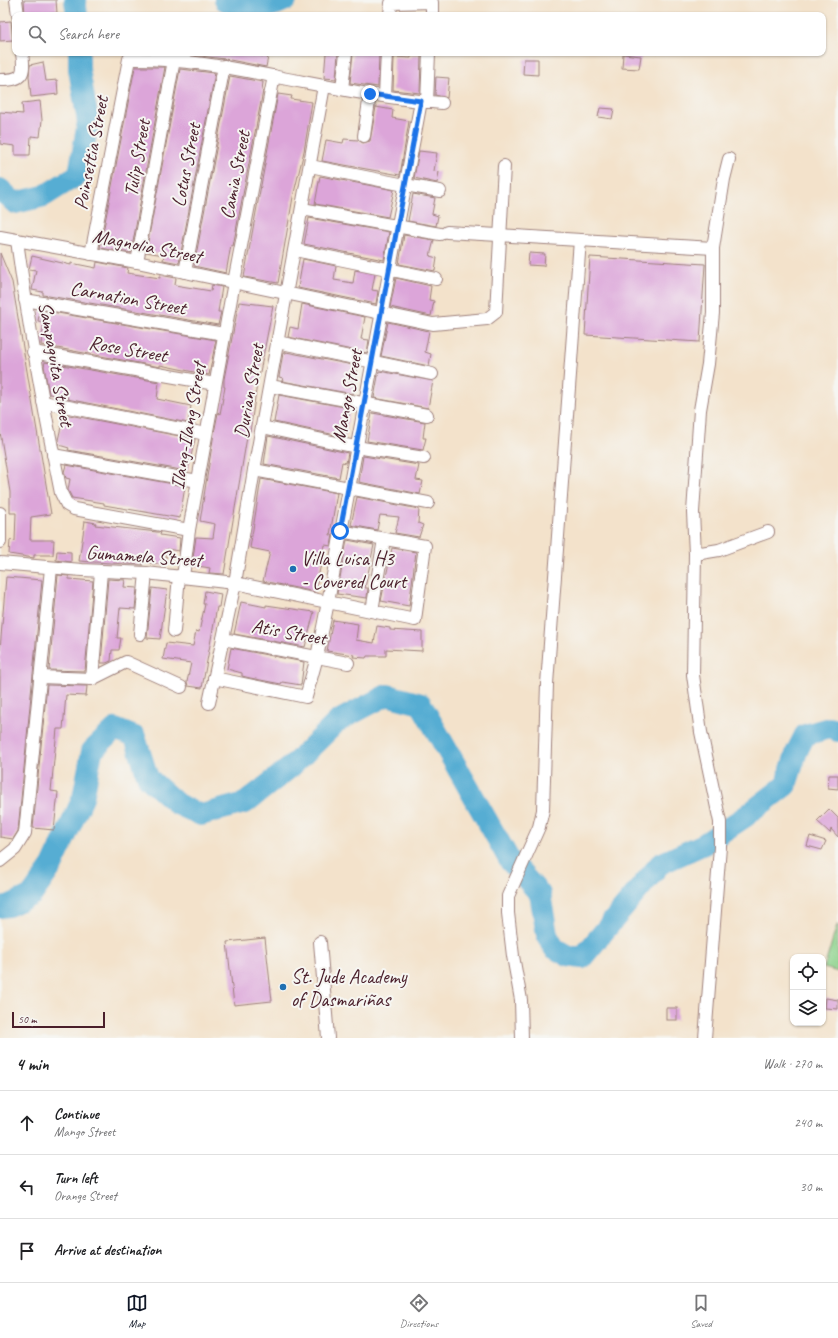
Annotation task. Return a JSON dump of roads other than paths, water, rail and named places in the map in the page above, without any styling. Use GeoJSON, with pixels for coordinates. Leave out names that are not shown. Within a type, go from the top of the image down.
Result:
{"type":"FeatureCollection","features":[{"type":"Feature","properties":{"kind":"street"},"geometry":{"type":"LineString","coordinates":[[16,0],[18,12]]}},
{"type":"Feature","properties":{"kind":"street"},"geometry":{"type":"LineString","coordinates":[[390,9],[432,2],[432,12]]}},
{"type":"Feature","properties":{"kind":"street"},"geometry":{"type":"LineString","coordinates":[[0,80],[15,80],[21,76],[24,68],[22,56]]}},
{"type":"Feature","properties":{"kind":"street"},"geometry":{"type":"LineString","coordinates":[[342,89],[346,56]]}},
{"type":"Feature","properties":{"kind":"street"},"geometry":{"type":"LineString","coordinates":[[385,95],[388,56]]}},
{"type":"Feature","properties":{"kind":"street","name":"Mango Street"},"geometry":{"type":"LineString","coordinates":[[214,678],[306,697],[317,657],[328,602],[397,225],[424,101],[430,56]]}},
{"type":"Feature","properties":{"kind":"street","name":"Poinsettia Street"},"geometry":{"type":"LineString","coordinates":[[91,254],[129,59],[174,60]]}},
{"type":"Feature","properties":{"kind":"street"},"geometry":{"type":"LineString","coordinates":[[174,60],[224,66],[370,94],[442,103]]}},
{"type":"Feature","properties":{"kind":"street","name":"Tulip Street"},"geometry":{"type":"LineString","coordinates":[[137,262],[174,60]]}},
{"type":"Feature","properties":{"kind":"street","name":"Lotus Street"},"geometry":{"type":"LineString","coordinates":[[185,272],[224,66]]}},
{"type":"Feature","properties":{"kind":"street","name":"Camia Street"},"geometry":{"type":"LineString","coordinates":[[234,282],[274,76]]}},
{"type":"Feature","properties":{"kind":"street","name":"Durian Street"},"geometry":{"type":"LineString","coordinates":[[209,703],[235,583],[254,470],[324,86]]}},
{"type":"Feature","properties":{"kind":"street"},"geometry":{"type":"LineString","coordinates":[[364,136],[370,94]]}},
{"type":"Feature","properties":{"kind":"street"},"geometry":{"type":"LineString","coordinates":[[705,1038],[720,847],[720,822],[701,732],[693,675],[695,554],[693,512],[695,463],[700,410],[708,364],[713,313],[713,248],[724,179],[729,159]]}},
{"type":"Feature","properties":{"kind":"street"},"geometry":{"type":"LineString","coordinates":[[310,166],[405,185],[440,190]]}},
{"type":"Feature","properties":{"kind":"street","name":"Magnolia Street"},"geometry":{"type":"LineString","coordinates":[[0,238],[137,262],[382,312],[433,324],[487,319],[496,312],[504,166]]}},
{"type":"Feature","properties":{"kind":"street"},"geometry":{"type":"LineString","coordinates":[[302,209],[444,233],[713,248]]}},
{"type":"Feature","properties":{"kind":"street","name":"Sampaguita Street"},"geometry":{"type":"LineString","coordinates":[[17,240],[25,300],[43,402],[61,493],[67,505],[74,509],[188,530]]}},
{"type":"Feature","properties":{"kind":"street"},"geometry":{"type":"LineString","coordinates":[[522,1038],[521,1000],[513,956],[508,913],[508,896],[539,827],[545,793],[547,684],[580,240]]}},
{"type":"Feature","properties":{"kind":"street"},"geometry":{"type":"LineString","coordinates":[[295,250],[436,279]]}},
{"type":"Feature","properties":{"kind":"street","name":"Ilang-Ilang Street"},"geometry":{"type":"LineString","coordinates":[[174,631],[188,530],[234,282]]}},
{"type":"Feature","properties":{"kind":"street","name":"Carnation Street"},"geometry":{"type":"LineString","coordinates":[[25,300],[224,334]]}},
{"type":"Feature","properties":{"kind":"street"},"geometry":{"type":"LineString","coordinates":[[277,342],[432,374]]}},
{"type":"Feature","properties":{"kind":"street","name":"Rose Street"},"geometry":{"type":"LineString","coordinates":[[34,352],[215,384]]}},
{"type":"Feature","properties":{"kind":"street"},"geometry":{"type":"LineString","coordinates":[[270,386],[427,415]]}},
{"type":"Feature","properties":{"kind":"street"},"geometry":{"type":"LineString","coordinates":[[43,402],[206,434]]}},
{"type":"Feature","properties":{"kind":"street"},"geometry":{"type":"LineString","coordinates":[[262,427],[356,447],[424,458]]}},
{"type":"Feature","properties":{"kind":"street"},"geometry":{"type":"LineString","coordinates":[[53,455],[198,481]]}},
{"type":"Feature","properties":{"kind":"street"},"geometry":{"type":"LineString","coordinates":[[254,470],[428,503]]}},
{"type":"Feature","properties":{"kind":"street"},"geometry":{"type":"LineString","coordinates":[[0,512],[0,542]]}},
{"type":"Feature","properties":{"kind":"street"},"geometry":{"type":"LineString","coordinates":[[340,531],[384,539],[372,611]]}},
{"type":"Feature","properties":{"kind":"street"},"geometry":{"type":"LineString","coordinates":[[695,554],[720,550],[768,532]]}},
{"type":"Feature","properties":{"kind":"street","name":"Gumamela Street"},"geometry":{"type":"LineString","coordinates":[[0,563],[102,572],[146,573],[235,583],[415,620],[425,546],[384,539]]}},
{"type":"Feature","properties":{"kind":"street"},"geometry":{"type":"LineString","coordinates":[[0,861],[15,849],[25,833],[51,568]]}},
{"type":"Feature","properties":{"kind":"street"},"geometry":{"type":"LineString","coordinates":[[92,679],[102,572]]}},
{"type":"Feature","properties":{"kind":"street"},"geometry":{"type":"LineString","coordinates":[[140,634],[146,573]]}},
{"type":"Feature","properties":{"kind":"street","name":"Atis Street"},"geometry":{"type":"LineString","coordinates":[[223,640],[348,662]]}},
{"type":"Feature","properties":{"kind":"street"},"geometry":{"type":"LineString","coordinates":[[40,677],[92,679],[126,662],[181,687]]}},
{"type":"Feature","properties":{"kind":"street"},"geometry":{"type":"LineString","coordinates":[[320,942],[328,1038]]}},
{"type":"Feature","properties":{"kind":"waterway"},"geometry":{"type":"LineString","coordinates":[[75,0],[77,12]]}},
{"type":"Feature","properties":{"kind":"waterway"},"geometry":{"type":"LineString","coordinates":[[225,0],[232,4],[255,8],[271,6],[286,0]]}},
{"type":"Feature","properties":{"kind":"waterway"},"geometry":{"type":"LineString","coordinates":[[0,189],[15,203],[44,196],[79,174],[88,122],[79,69],[79,56]]}},
{"type":"Feature","properties":{"kind":"waterway"},"geometry":{"type":"LineString","coordinates":[[0,907],[8,906],[32,895],[52,866],[83,798],[92,751],[115,729],[135,737],[148,778],[177,804],[201,815],[245,803],[292,766],[338,721],[387,695],[421,704],[510,861],[540,894],[547,935],[554,948],[568,956],[582,958],[660,864],[704,844],[746,816],[786,785],[797,751],[805,735],[829,728],[838,731]]}},
{"type":"Feature","properties":{"kind":"place","name":"Villa Luisa H3 - Covered Court"},"geometry":{"type":"Point","coordinates":[293,569]}},
{"type":"Feature","properties":{"kind":"place","name":"St. Jude Academy of Dasmariñas"},"geometry":{"type":"Point","coordinates":[283,987]}}]}
